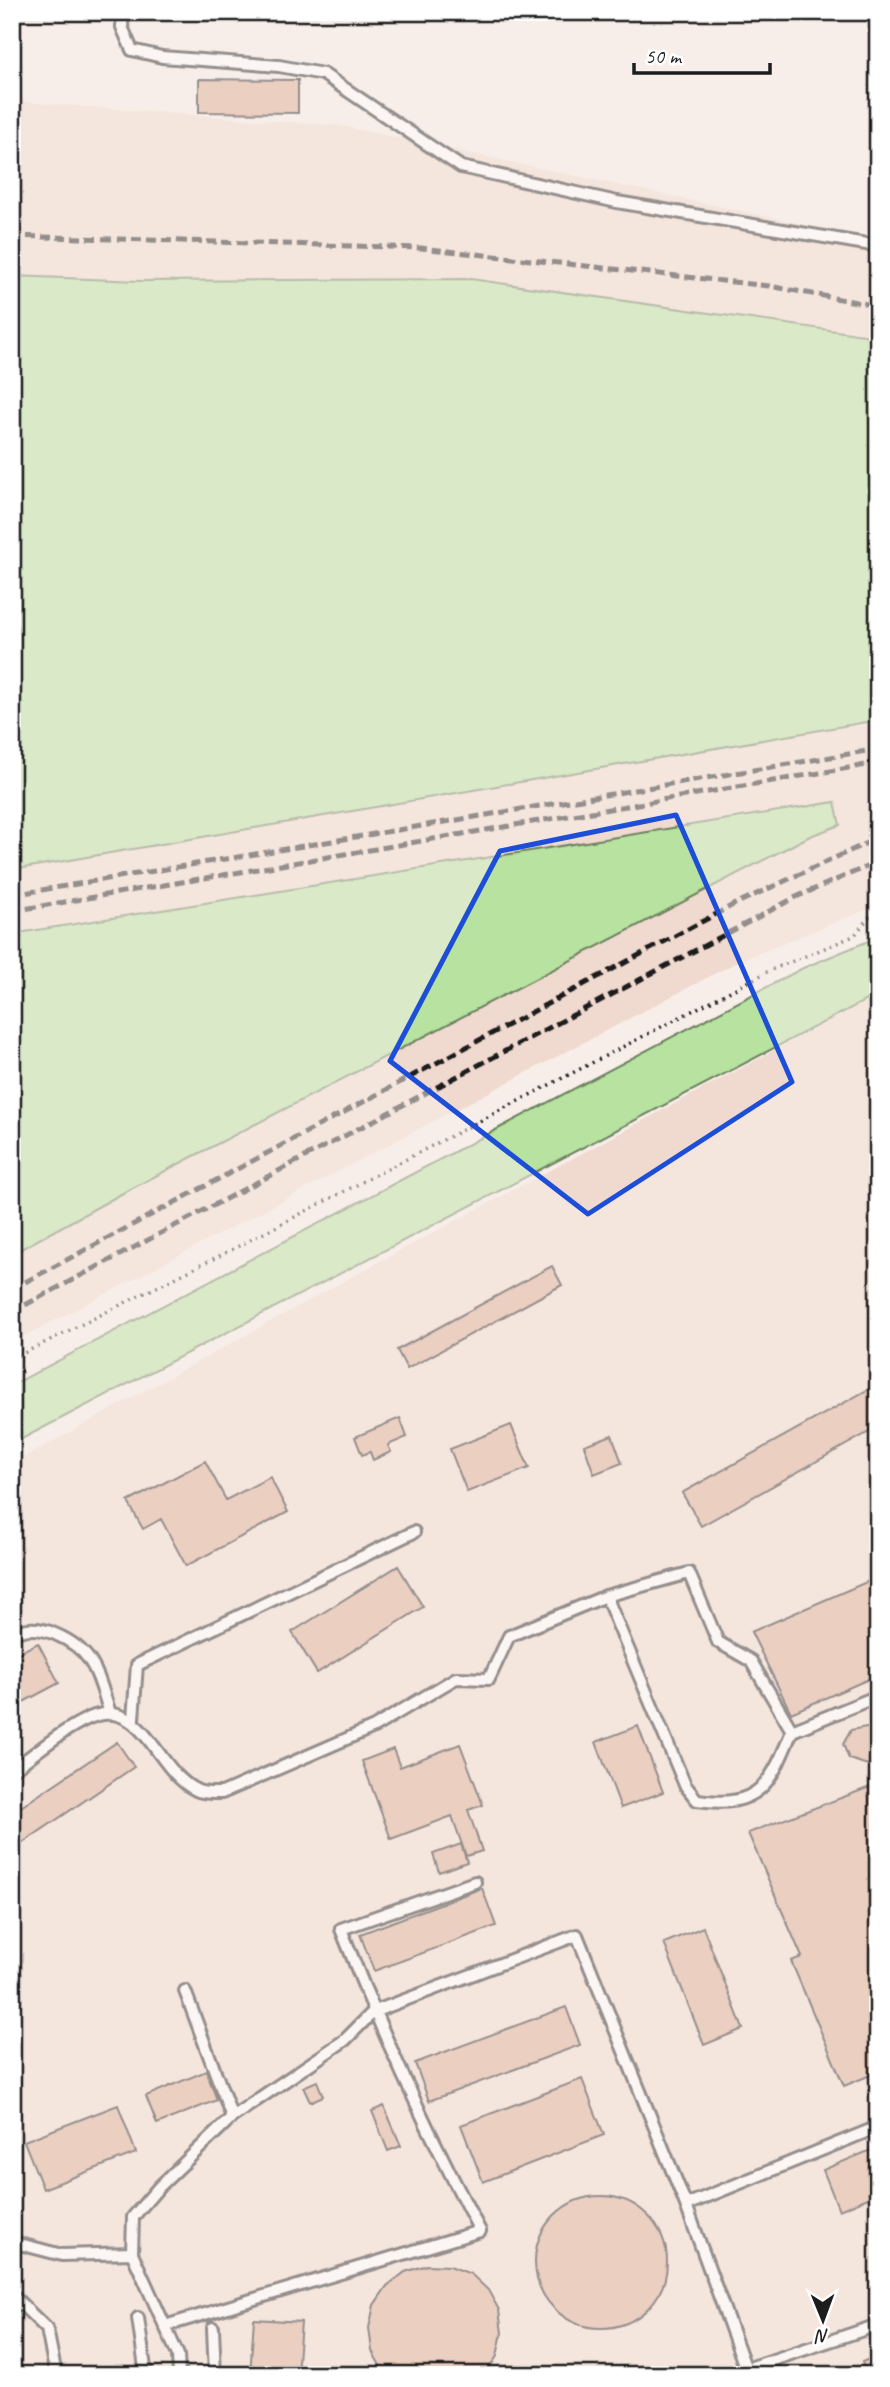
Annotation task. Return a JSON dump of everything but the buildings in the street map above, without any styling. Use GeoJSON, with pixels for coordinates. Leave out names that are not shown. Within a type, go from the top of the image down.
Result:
{"type":"FeatureCollection","features":[{"type":"Feature","properties":{"kind":"lane"},"geometry":{"type":"LineString","coordinates":[[123,12],[122,27],[132,50],[162,57],[279,66],[323,74],[461,167],[617,202],[878,246]]}},
{"type":"Feature","properties":{"kind":"lane"},"geometry":{"type":"LineString","coordinates":[[133,1719],[137,1665],[414,1532]]}},
{"type":"Feature","properties":{"kind":"lane"},"geometry":{"type":"LineString","coordinates":[[12,1770],[89,1718],[110,1713],[133,1719],[176,1776],[197,1792],[222,1793],[374,1727],[456,1678],[489,1679],[509,1636],[606,1596],[689,1573],[718,1642],[751,1661],[792,1731]]}},
{"type":"Feature","properties":{"kind":"lane"},"geometry":{"type":"LineString","coordinates":[[606,1596],[685,1785],[697,1800],[724,1804],[763,1789],[776,1771],[792,1731],[878,1696]]}},
{"type":"Feature","properties":{"kind":"lane"},"geometry":{"type":"LineString","coordinates":[[12,1634],[21,1629],[43,1628],[78,1644],[95,1668],[110,1713]]}},
{"type":"Feature","properties":{"kind":"lane"},"geometry":{"type":"LineString","coordinates":[[165,2326],[480,2231],[425,2127],[398,2059],[373,2012],[341,1928],[475,1882]]}},
{"type":"Feature","properties":{"kind":"lane"},"geometry":{"type":"LineString","coordinates":[[179,2375],[177,2356],[132,2253],[133,2217],[159,2187],[232,2117],[345,2040],[373,2012],[577,1935],[686,2205],[747,2372],[878,2325]]}},
{"type":"Feature","properties":{"kind":"lane"},"geometry":{"type":"LineString","coordinates":[[185,1991],[232,2117]]}},
{"type":"Feature","properties":{"kind":"lane"},"geometry":{"type":"LineString","coordinates":[[686,2205],[878,2127]]}},
{"type":"Feature","properties":{"kind":"lane"},"geometry":{"type":"LineString","coordinates":[[12,2242],[62,2255],[132,2253]]}},
{"type":"Feature","properties":{"kind":"lane"},"geometry":{"type":"LineString","coordinates":[[12,2295],[47,2329],[56,2375]]}},
{"type":"Feature","properties":{"kind":"lane"},"geometry":{"type":"LineString","coordinates":[[138,2318],[146,2375]]}},
{"type":"Feature","properties":{"kind":"lane"},"geometry":{"type":"LineString","coordinates":[[213,2328],[215,2375]]}},
{"type":"Feature","properties":{"kind":"path"},"geometry":{"type":"LineString","coordinates":[[12,1359],[233,1249],[771,970],[853,936],[878,906]]}},
{"type":"Feature","properties":{"kind":"highlighted area"},"geometry":{"type":"Polygon","coordinates":[[[676,815],[792,1082],[588,1214],[390,1061],[500,851],[676,815]]]}},
{"type":"Feature","properties":{"kind":"shaded area"},"geometry":{"type":"Polygon","coordinates":[[[12,101],[341,126],[878,240],[878,337],[471,279],[140,281],[12,276],[12,101]]]}},
{"type":"Feature","properties":{"kind":"shaded area"},"geometry":{"type":"Polygon","coordinates":[[[878,720],[878,905],[737,962],[12,1343],[12,1254],[123,1193],[810,836],[840,825],[834,802],[12,934],[12,870],[878,720]]]}},
{"type":"Feature","properties":{"kind":"shaded area"},"geometry":{"type":"Polygon","coordinates":[[[878,995],[878,2375],[12,2375],[12,1464],[384,1259],[878,995]]]}},
{"type":"Feature","properties":{"kind":"green space"},"geometry":{"type":"Polygon","coordinates":[[[12,276],[140,281],[471,279],[878,337],[878,720],[12,870],[12,276]]]}},
{"type":"Feature","properties":{"kind":"green space"},"geometry":{"type":"Polygon","coordinates":[[[835,802],[840,825],[810,836],[123,1193],[12,1254],[12,934],[835,802]]]}},
{"type":"Feature","properties":{"kind":"green space"},"geometry":{"type":"Polygon","coordinates":[[[878,937],[878,994],[12,1444],[12,1385],[803,968],[878,937]]]}},
{"type":"Feature","properties":{"kind":"railway"},"geometry":{"type":"LineString","coordinates":[[12,236],[421,248],[769,286],[878,306]]}},
{"type":"Feature","properties":{"kind":"railway"},"geometry":{"type":"LineString","coordinates":[[12,895],[878,749]]}},
{"type":"Feature","properties":{"kind":"railway"},"geometry":{"type":"LineString","coordinates":[[12,911],[878,763]]}},
{"type":"Feature","properties":{"kind":"railway"},"geometry":{"type":"LineString","coordinates":[[12,1289],[735,904],[878,838]]}},
{"type":"Feature","properties":{"kind":"railway"},"geometry":{"type":"LineString","coordinates":[[12,1312],[796,897],[878,862]]}}]}
